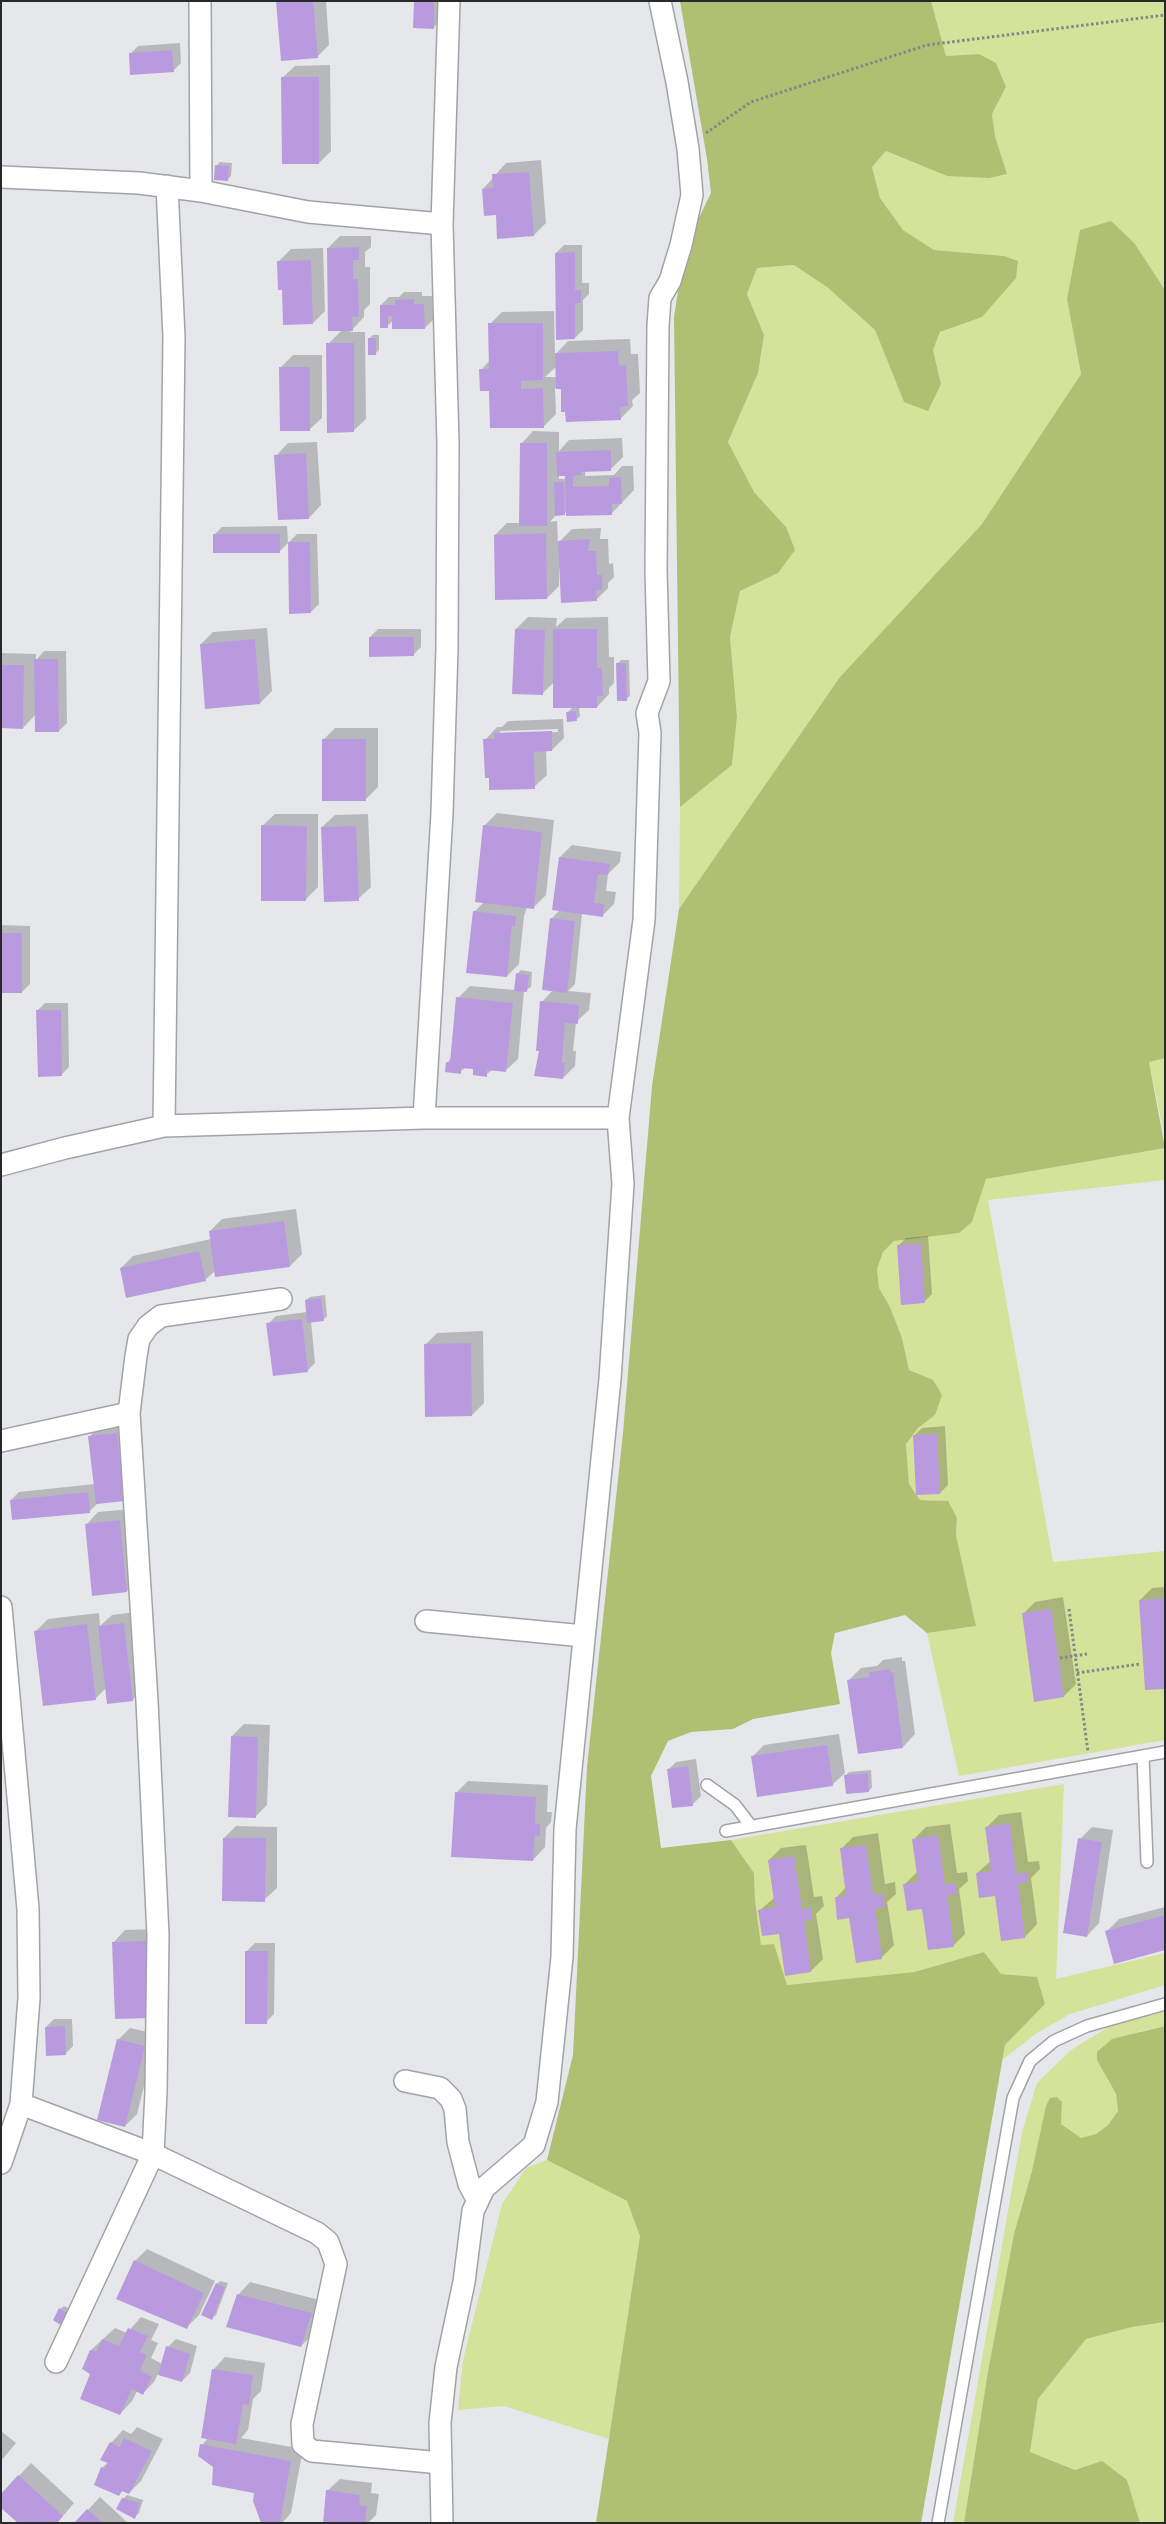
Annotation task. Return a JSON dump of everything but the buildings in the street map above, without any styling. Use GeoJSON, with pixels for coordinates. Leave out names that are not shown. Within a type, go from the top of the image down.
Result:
{"type":"FeatureCollection","features":[{"type":"Feature","properties":{"kind":"street"},"geometry":{"type":"LineString","coordinates":[[200,1],[201,191]]}},
{"type":"Feature","properties":{"kind":"street"},"geometry":{"type":"LineString","coordinates":[[424,1118],[442,813],[447,648],[448,444],[442,224],[449,1]]}},
{"type":"Feature","properties":{"kind":"street"},"geometry":{"type":"LineString","coordinates":[[442,2523],[440,2423],[446,2367],[464,2282],[473,2211],[484,2188],[534,2145],[547,2102],[562,1957],[565,1829],[610,1379],[623,1184],[618,1118],[644,920],[649,803],[650,733],[647,713],[659,681],[656,570],[658,326],[660,298],[670,281],[681,245],[692,195],[688,149],[678,82],[660,1]]}},
{"type":"Feature","properties":{"kind":"street"},"geometry":{"type":"LineString","coordinates":[[1,177],[168,186],[308,212],[442,224]]}},
{"type":"Feature","properties":{"kind":"street"},"geometry":{"type":"LineString","coordinates":[[164,1126],[174,337],[168,186]]}},
{"type":"Feature","properties":{"kind":"street"},"geometry":{"type":"LineString","coordinates":[[1,1165],[65,1148],[164,1126],[424,1118],[618,1118]]}},
{"type":"Feature","properties":{"kind":"street"},"geometry":{"type":"LineString","coordinates":[[56,2362],[153,2154],[156,2092],[158,1935],[147,1701],[129,1414],[139,1339],[148,1326],[161,1316],[281,1299]]}},
{"type":"Feature","properties":{"kind":"street"},"geometry":{"type":"LineString","coordinates":[[1,1441],[129,1414]]}},
{"type":"Feature","properties":{"kind":"street"},"geometry":{"type":"LineString","coordinates":[[1,1607],[28,1909],[29,1998],[21,2104],[1,2164]]}},
{"type":"Feature","properties":{"kind":"street"},"geometry":{"type":"LineString","coordinates":[[426,1621],[584,1636]]}},
{"type":"Feature","properties":{"kind":"street"},"geometry":{"type":"LineString","coordinates":[[405,2080],[440,2088],[451,2099],[455,2108],[458,2142],[469,2184],[478,2201]]}},
{"type":"Feature","properties":{"kind":"street"},"geometry":{"type":"LineString","coordinates":[[21,2104],[153,2154],[317,2232],[330,2247],[336,2264],[302,2424],[304,2444],[312,2451],[441,2463]]}},
{"type":"Feature","properties":{"kind":"lane"},"geometry":{"type":"LineString","coordinates":[[726,1831],[1165,1752]]}},
{"type":"Feature","properties":{"kind":"lane"},"geometry":{"type":"LineString","coordinates":[[1143,1756],[1147,1862]]}},
{"type":"Feature","properties":{"kind":"lane"},"geometry":{"type":"LineString","coordinates":[[707,1785],[735,1805],[752,1826]]}},
{"type":"Feature","properties":{"kind":"lane"},"geometry":{"type":"LineString","coordinates":[[938,2523],[1013,2098],[1030,2062],[1054,2041],[1087,2026],[1165,2004]]}},
{"type":"Feature","properties":{"kind":"path"},"geometry":{"type":"LineString","coordinates":[[688,149],[702,135],[751,102],[927,46],[1165,14]]}},
{"type":"Feature","properties":{"kind":"path"},"geometry":{"type":"LineString","coordinates":[[1068,1610],[1089,1765]]}},
{"type":"Feature","properties":{"kind":"path"},"geometry":{"type":"LineString","coordinates":[[1060,1658],[1087,1654]]}},
{"type":"Feature","properties":{"kind":"path"},"geometry":{"type":"LineString","coordinates":[[1077,1673],[1140,1664]]}},
{"type":"Feature","properties":{"kind":"green space"},"geometry":{"type":"Polygon","coordinates":[[[680,1],[931,1],[946,56],[979,54],[996,63],[1006,87],[992,114],[995,136],[1007,174],[989,178],[947,176],[886,151],[872,167],[880,198],[903,230],[934,250],[1004,256],[1018,261],[1016,278],[982,317],[940,332],[933,350],[941,384],[928,411],[904,402],[875,330],[827,287],[794,265],[757,268],[747,294],[764,335],[758,373],[728,442],[754,492],[786,527],[795,550],[778,573],[740,591],[730,637],[737,717],[732,765],[680,807],[674,317],[682,265],[695,226],[711,193],[680,1]]]}},
{"type":"Feature","properties":{"kind":"green space"},"geometry":{"type":"Polygon","coordinates":[[[931,1],[1165,1],[1165,290],[1135,244],[1067,299],[1081,374],[982,524],[840,677],[679,909],[680,807],[732,765],[737,717],[730,637],[740,591],[778,573],[786,527],[754,492],[728,442],[758,373],[764,335],[747,294],[757,268],[794,265],[827,287],[875,330],[904,402],[941,384],[933,350],[940,332],[982,317],[1004,256],[934,250],[903,230],[880,198],[872,167],[886,151],[947,176],[1007,174],[995,136],[992,114],[1006,87],[979,54],[946,56],[931,1]]]}},
{"type":"Feature","properties":{"kind":"green space"},"geometry":{"type":"Polygon","coordinates":[[[1111,221],[1135,244],[1165,290],[1165,1058],[1149,1062],[1165,1148],[986,1179],[972,1222],[959,1233],[894,1241],[883,1252],[877,1269],[879,1288],[890,1307],[902,1338],[909,1370],[933,1380],[942,1395],[935,1415],[918,1428],[906,1444],[909,1484],[920,1500],[948,1501],[957,1518],[956,1535],[976,1626],[927,1633],[905,1615],[835,1633],[831,1653],[840,1704],[753,1719],[733,1729],[691,1732],[668,1741],[651,1776],[661,1848],[731,1840],[754,1873],[755,1900],[761,1945],[774,1944],[787,1985],[914,1972],[984,1952],[1001,1974],[1037,1977],[1045,2004],[1005,2045],[921,2523],[596,2523],[640,2236],[627,2201],[547,2160],[573,2055],[587,1767],[623,1433],[652,1086],[679,909],[840,677],[982,524],[1081,374],[1067,299],[1080,230],[1111,221]]]}},
{"type":"Feature","properties":{"kind":"green space"},"geometry":{"type":"Polygon","coordinates":[[[1165,1058],[1165,1139],[1149,1061],[1165,1058]]]}},
{"type":"Feature","properties":{"kind":"green space"},"geometry":{"type":"Polygon","coordinates":[[[1165,1148],[1165,1180],[988,1200],[1053,1562],[1165,1551],[1165,1740],[959,1776],[927,1633],[976,1626],[956,1535],[957,1518],[933,1500],[920,1500],[909,1484],[906,1444],[918,1428],[935,1415],[920,1375],[909,1370],[902,1338],[890,1307],[879,1288],[877,1269],[883,1252],[894,1241],[959,1233],[972,1222],[986,1179],[1165,1148]]]}},
{"type":"Feature","properties":{"kind":"green space"},"geometry":{"type":"Polygon","coordinates":[[[1064,1784],[1056,1979],[1165,1953],[1165,1985],[1070,2014],[1037,2033],[1002,2060],[1005,2045],[1045,2004],[1037,1977],[1001,1974],[984,1952],[914,1972],[787,1985],[774,1944],[761,1945],[755,1900],[754,1873],[731,1840],[1064,1784]]]}},
{"type":"Feature","properties":{"kind":"green space"},"geometry":{"type":"Polygon","coordinates":[[[1165,2011],[1165,2026],[1141,2031],[1107,2079],[1116,2094],[1118,2111],[1108,2125],[1096,2134],[1081,2138],[1061,2124],[1062,2102],[1032,2171],[1014,2234],[988,2371],[964,2523],[953,2523],[1022,2132],[1037,2083],[1071,2050],[1110,2026],[1165,2011]]]}},
{"type":"Feature","properties":{"kind":"green space"},"geometry":{"type":"Polygon","coordinates":[[[1165,2026],[1165,2322],[1132,2327],[1086,2339],[1038,2399],[1030,2452],[1075,2470],[1102,2461],[1127,2480],[1140,2523],[964,2523],[988,2371],[1014,2234],[1032,2171],[1046,2106],[1050,2098],[1057,2097],[1062,2102],[1061,2124],[1081,2138],[1096,2134],[1108,2125],[1118,2111],[1116,2094],[1097,2060],[1097,2052],[1112,2039],[1165,2026]]]}},
{"type":"Feature","properties":{"kind":"green space"},"geometry":{"type":"Polygon","coordinates":[[[547,2160],[627,2201],[640,2236],[609,2439],[504,2406],[458,2410],[463,2360],[502,2204],[526,2168],[547,2160]]]}},
{"type":"Feature","properties":{"kind":"green space"},"geometry":{"type":"Polygon","coordinates":[[[1165,2322],[1165,2523],[1140,2523],[1127,2480],[1075,2470],[1030,2452],[1038,2399],[1086,2339],[1132,2327],[1165,2322]]]}}]}
